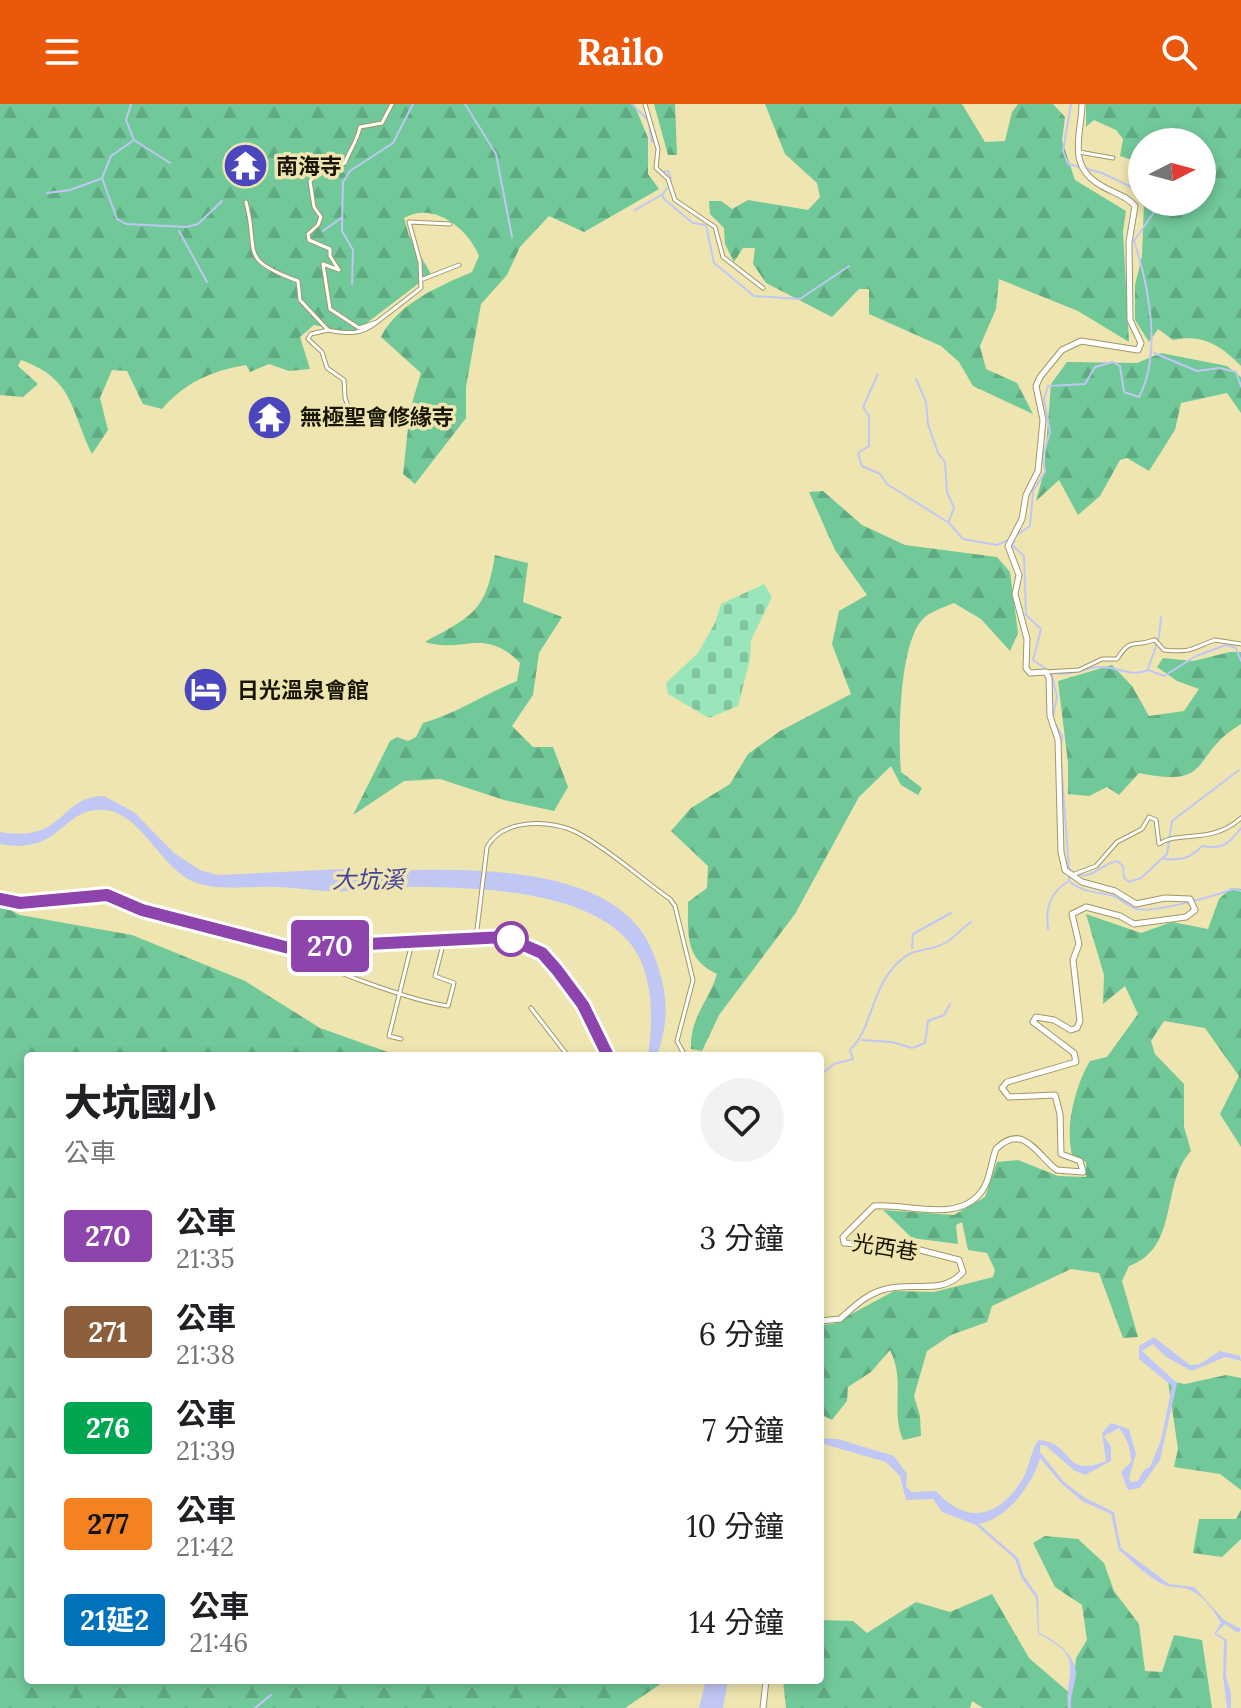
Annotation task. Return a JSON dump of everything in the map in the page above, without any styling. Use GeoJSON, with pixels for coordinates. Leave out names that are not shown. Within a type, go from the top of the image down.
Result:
{"type":"FeatureCollection","features":[{"type":"Feature","properties":{"kind":"street"},"geometry":{"type":"LineString","coordinates":[[377,322],[359,328],[330,309],[323,264],[339,270],[328,247],[309,240],[308,234],[321,217],[314,207],[310,181],[319,173],[321,164],[329,171],[345,163],[347,152],[356,146],[360,127],[382,123],[392,104]]}},
{"type":"Feature","properties":{"kind":"street"},"geometry":{"type":"LineString","coordinates":[[645,104],[658,149],[656,168],[668,179],[675,200],[712,224],[719,234],[723,257],[763,288]]}},
{"type":"Feature","properties":{"kind":"street"},"geometry":{"type":"LineString","coordinates":[[1082,104],[1077,129],[1079,152],[1092,179],[1135,206],[1129,242],[1130,320],[1141,343],[1138,350],[1133,351],[1112,344],[1081,341],[1069,345],[1040,377],[1036,386],[1043,420],[1038,471],[1026,495],[1022,519],[1008,546],[1019,575],[1015,594],[1027,639],[1026,668],[1030,673],[1079,670],[1102,659],[1117,659],[1123,647],[1134,642],[1156,641],[1164,650],[1183,652],[1200,649],[1215,640],[1241,644]]}},
{"type":"Feature","properties":{"kind":"street"},"geometry":{"type":"LineString","coordinates":[[1079,152],[1113,158]]}},
{"type":"Feature","properties":{"kind":"street"},"geometry":{"type":"LineString","coordinates":[[246,202],[249,240],[257,258],[280,276],[298,281],[300,300],[328,330]]}},
{"type":"Feature","properties":{"kind":"street"},"geometry":{"type":"LineString","coordinates":[[353,419],[345,398],[344,380],[327,368],[322,352],[308,339],[311,334],[328,330],[363,332],[421,288],[423,279],[409,222],[450,224]]}},
{"type":"Feature","properties":{"kind":"street"},"geometry":{"type":"LineString","coordinates":[[423,279],[459,265]]}},
{"type":"Feature","properties":{"kind":"street"},"geometry":{"type":"LineString","coordinates":[[1046,672],[1050,716],[1058,740],[1061,852],[1070,875],[1096,866],[1117,842],[1142,829],[1149,817],[1156,820],[1159,844],[1166,839],[1197,839],[1221,831],[1241,818]]}},
{"type":"Feature","properties":{"kind":"street"},"geometry":{"type":"LineString","coordinates":[[476,938],[483,902],[487,847],[502,832],[528,824],[557,825],[581,834],[670,899],[679,917],[684,953],[692,971],[677,1041],[683,1052]]}},
{"type":"Feature","properties":{"kind":"street","name":"光西巷"},"geometry":{"type":"LineString","coordinates":[[824,1321],[840,1319],[853,1304],[884,1289],[899,1286],[930,1288],[952,1282],[963,1272],[959,1260],[916,1249],[844,1243],[843,1237],[874,1206],[944,1210],[961,1206],[982,1192],[996,1149],[1015,1140],[1033,1144],[1057,1170],[1083,1172],[1080,1161],[1061,1154],[1060,1114],[1055,1095],[1009,1097],[1002,1088],[1007,1082],[1076,1062],[1074,1053],[1033,1022],[1036,1017],[1045,1017],[1071,1030],[1077,1028],[1080,1021],[1073,960],[1079,944],[1072,914],[1086,907],[1120,916],[1134,924],[1193,916],[1195,907],[1190,899],[1172,898],[1136,904],[1115,891],[1070,875]]}},
{"type":"Feature","properties":{"kind":"street"},"geometry":{"type":"LineString","coordinates":[[0,899],[20,903],[107,895],[142,910],[289,948],[401,994],[448,1006],[454,983],[435,976],[444,941]]}},
{"type":"Feature","properties":{"kind":"street"},"geometry":{"type":"LineString","coordinates":[[289,948],[505,937],[542,953],[583,1005],[606,1052]]}},
{"type":"Feature","properties":{"kind":"street"},"geometry":{"type":"LineString","coordinates":[[401,1039],[389,1036],[412,943]]}},
{"type":"Feature","properties":{"kind":"street"},"geometry":{"type":"LineString","coordinates":[[531,1008],[565,1052]]}},
{"type":"Feature","properties":{"kind":"street"},"geometry":{"type":"LineString","coordinates":[[763,1708],[766,1684]]}},
{"type":"Feature","properties":{"kind":"green space"},"geometry":{"type":"Polygon","coordinates":[[[0,104],[634,104],[648,138],[648,174],[659,189],[584,232],[549,216],[520,247],[507,275],[481,304],[466,387],[466,418],[415,484],[403,474],[410,410],[421,373],[381,337],[388,325],[408,306],[433,290],[472,272],[479,256],[458,227],[438,215],[426,213],[404,218],[409,236],[431,274],[368,322],[360,334],[314,325],[300,337],[310,369],[289,371],[269,364],[250,372],[246,365],[221,371],[190,385],[162,409],[143,404],[127,371],[112,370],[100,398],[108,430],[92,454],[68,397],[51,376],[21,360],[18,366],[38,384],[23,397],[0,395],[0,104]]]}},
{"type":"Feature","properties":{"kind":"green space"},"geometry":{"type":"Polygon","coordinates":[[[654,104],[675,104],[677,155],[668,155],[654,104]]]}},
{"type":"Feature","properties":{"kind":"green space"},"geometry":{"type":"Polygon","coordinates":[[[765,104],[962,104],[985,142],[1005,141],[1012,112],[1018,104],[1053,104],[1065,117],[1062,141],[1075,180],[1126,211],[1123,231],[1129,342],[1078,311],[999,279],[996,309],[980,346],[986,369],[1017,383],[1033,414],[973,386],[959,362],[941,346],[869,314],[869,289],[859,289],[832,317],[766,283],[753,264],[755,248],[743,248],[734,262],[725,244],[724,228],[710,214],[709,201],[721,201],[732,209],[748,200],[808,210],[820,197],[817,183],[785,154],[765,104]]]}},
{"type":"Feature","properties":{"kind":"green space"},"geometry":{"type":"Polygon","coordinates":[[[1086,104],[1241,104],[1241,366],[1226,352],[1202,340],[1173,340],[1158,329],[1149,342],[1135,320],[1135,285],[1142,256],[1143,216],[1216,216],[1216,128],[1128,128],[1128,159],[1120,156],[1123,139],[1116,130],[1094,120],[1086,127],[1086,104]]]}},
{"type":"Feature","properties":{"kind":"green space"},"geometry":{"type":"Polygon","coordinates":[[[1161,353],[1227,366],[1241,377],[1241,413],[1227,393],[1181,403],[1175,430],[1149,471],[1127,458],[1120,460],[1100,496],[1078,515],[1059,480],[1036,501],[1044,472],[1051,384],[1067,362],[1137,363],[1161,353]]]}},
{"type":"Feature","properties":{"kind":"green space"},"geometry":{"type":"Polygon","coordinates":[[[823,491],[862,525],[905,545],[997,557],[1010,572],[1018,633],[1010,651],[981,619],[954,603],[922,620],[914,632],[904,670],[900,737],[901,772],[922,788],[918,795],[901,785],[891,766],[859,797],[795,914],[719,1015],[702,1051],[691,1049],[696,1019],[717,974],[699,961],[690,945],[689,935],[688,902],[707,888],[708,866],[671,831],[691,808],[730,784],[748,754],[780,731],[851,694],[832,644],[839,611],[867,595],[835,550],[809,492],[823,491]]]}},
{"type":"Feature","properties":{"kind":"green space"},"geometry":{"type":"Polygon","coordinates":[[[495,555],[528,563],[523,602],[562,617],[539,653],[533,695],[512,726],[533,747],[553,747],[568,787],[554,811],[504,800],[440,779],[404,781],[353,815],[390,741],[397,737],[408,741],[416,737],[423,723],[517,681],[520,663],[495,646],[425,642],[474,610],[487,589],[495,555]]]}},
{"type":"Feature","properties":{"kind":"green space"},"geometry":{"type":"Polygon","coordinates":[[[764,584],[772,597],[751,640],[750,659],[738,706],[709,718],[668,694],[666,683],[698,653],[715,623],[721,604],[764,584]]]}},
{"type":"Feature","properties":{"kind":"green space"},"geometry":{"type":"Polygon","coordinates":[[[1241,652],[1241,724],[1214,747],[1199,766],[1191,773],[1180,776],[1139,773],[1119,795],[1107,787],[1089,796],[1068,794],[1068,763],[1058,681],[1112,665],[1132,686],[1149,716],[1184,711],[1199,689],[1177,681],[1157,667],[1163,658],[1193,661],[1241,652]]]}},
{"type":"Feature","properties":{"kind":"green space"},"geometry":{"type":"Polygon","coordinates":[[[1231,888],[1241,889],[1241,1147],[1220,1114],[1239,1076],[1205,1028],[1164,1021],[1151,1041],[1155,1054],[1184,1084],[1184,1127],[1191,1151],[1175,1180],[1163,1230],[1156,1245],[1145,1257],[1129,1266],[1122,1281],[1138,1337],[1123,1338],[1099,1273],[1071,1269],[992,1306],[987,1322],[951,1335],[927,1351],[914,1396],[920,1416],[921,1436],[903,1440],[898,1417],[897,1373],[890,1350],[871,1372],[848,1387],[847,1401],[832,1420],[824,1416],[824,1325],[833,1324],[894,1291],[934,1292],[993,1277],[995,1270],[987,1253],[968,1250],[962,1222],[956,1225],[958,1244],[912,1238],[883,1210],[954,1215],[985,1197],[997,1162],[1018,1160],[1058,1176],[1086,1177],[1086,1162],[1072,1155],[1070,1144],[1076,1094],[1090,1061],[1107,1057],[1138,1014],[1125,986],[1103,1004],[1104,975],[1086,914],[1141,933],[1172,922],[1208,929],[1219,899],[1231,888]]]}},
{"type":"Feature","properties":{"kind":"green space"},"geometry":{"type":"Polygon","coordinates":[[[0,905],[20,915],[132,935],[245,981],[320,1028],[388,1052],[24,1052],[24,1684],[661,1684],[625,1708],[0,1708],[0,905]]]}},
{"type":"Feature","properties":{"kind":"green space"},"geometry":{"type":"Polygon","coordinates":[[[1226,1375],[1241,1378],[1241,1490],[1220,1474],[1174,1467],[1178,1449],[1168,1381],[1185,1384],[1226,1375]]]}},
{"type":"Feature","properties":{"kind":"green space"},"geometry":{"type":"Polygon","coordinates":[[[1241,1510],[1241,1539],[1222,1557],[1193,1553],[1199,1519],[1236,1519],[1241,1510]]]}},
{"type":"Feature","properties":{"kind":"green space"},"geometry":{"type":"Polygon","coordinates":[[[1045,1536],[1078,1539],[1104,1563],[1114,1591],[1139,1624],[1145,1671],[1162,1672],[1174,1635],[1202,1640],[1212,1708],[983,1708],[972,1701],[970,1708],[786,1708],[783,1684],[824,1684],[824,1620],[853,1621],[867,1633],[916,1602],[950,1612],[992,1594],[1029,1658],[1072,1695],[1076,1658],[1087,1640],[1082,1605],[1055,1587],[1033,1543],[1045,1536]]]}},
{"type":"Feature","properties":{"kind":"water","name":"大坑溪"},"geometry":{"type":"Polygon","coordinates":[[[104,796],[134,812],[174,853],[200,870],[217,875],[344,869],[367,874],[409,870],[475,871],[549,880],[583,890],[613,905],[638,926],[654,955],[666,1005],[658,1052],[648,1052],[651,1004],[645,972],[630,943],[606,922],[574,907],[538,897],[462,888],[397,887],[333,891],[206,885],[184,876],[173,867],[130,821],[104,810],[78,816],[49,838],[36,843],[21,846],[0,844],[0,832],[22,834],[38,831],[89,798],[104,796]]]}},
{"type":"Feature","properties":{"kind":"water"},"geometry":{"type":"Polygon","coordinates":[[[1154,1337],[1190,1365],[1200,1364],[1220,1351],[1240,1356],[1241,1361],[1225,1357],[1192,1371],[1166,1357],[1153,1344],[1142,1351],[1177,1383],[1160,1460],[1140,1488],[1128,1490],[1121,1472],[1131,1458],[1119,1428],[1104,1436],[1111,1447],[1111,1461],[1085,1475],[1075,1471],[1046,1446],[1040,1445],[1040,1452],[1064,1482],[1085,1498],[1114,1512],[1121,1548],[1169,1584],[1194,1587],[1224,1620],[1241,1629],[1238,1633],[1225,1624],[1216,1633],[1227,1640],[1226,1676],[1231,1708],[1227,1708],[1223,1676],[1224,1640],[1214,1634],[1221,1623],[1210,1607],[1196,1593],[1159,1582],[1119,1550],[1111,1514],[1082,1501],[1061,1483],[1040,1458],[1032,1478],[1018,1498],[1000,1515],[979,1524],[1018,1558],[1024,1576],[1038,1596],[1039,1633],[1058,1644],[1069,1655],[1076,1668],[1071,1708],[1068,1708],[1068,1658],[1063,1650],[1038,1634],[1036,1598],[1021,1577],[1015,1559],[976,1525],[942,1512],[933,1499],[906,1500],[900,1476],[886,1462],[824,1444],[824,1438],[838,1439],[894,1456],[907,1474],[906,1486],[911,1492],[936,1491],[959,1509],[971,1513],[993,1509],[1013,1493],[1025,1475],[1039,1440],[1051,1443],[1082,1466],[1106,1461],[1102,1433],[1111,1423],[1129,1429],[1136,1454],[1129,1478],[1131,1482],[1138,1481],[1144,1470],[1150,1467],[1161,1440],[1172,1386],[1139,1359],[1139,1346],[1154,1337]]]}},
{"type":"Feature","properties":{"kind":"water"},"geometry":{"type":"Polygon","coordinates":[[[705,1684],[727,1684],[723,1708],[699,1708],[705,1684]]]}},
{"type":"Feature","properties":{"kind":"waterway"},"geometry":{"type":"LineString","coordinates":[[131,104],[126,120],[134,140],[111,156],[102,178],[117,219],[126,224],[186,227],[198,224],[222,201]]}},
{"type":"Feature","properties":{"kind":"waterway"},"geometry":{"type":"LineString","coordinates":[[352,284],[353,250],[342,231],[343,182],[350,171],[393,143],[413,104]]}},
{"type":"Feature","properties":{"kind":"waterway"},"geometry":{"type":"LineString","coordinates":[[465,104],[496,154],[512,237]]}},
{"type":"Feature","properties":{"kind":"waterway"},"geometry":{"type":"LineString","coordinates":[[632,104],[648,120],[652,142]]}},
{"type":"Feature","properties":{"kind":"waterway"},"geometry":{"type":"LineString","coordinates":[[1071,104],[1063,151],[1068,164],[1102,173],[1128,185]]}},
{"type":"Feature","properties":{"kind":"waterway"},"geometry":{"type":"LineString","coordinates":[[134,140],[170,163]]}},
{"type":"Feature","properties":{"kind":"waterway"},"geometry":{"type":"LineString","coordinates":[[657,161],[659,146]]}},
{"type":"Feature","properties":{"kind":"waterway"},"geometry":{"type":"LineString","coordinates":[[662,172],[668,171],[671,178]]}},
{"type":"Feature","properties":{"kind":"waterway"},"geometry":{"type":"LineString","coordinates":[[47,193],[70,190],[100,179]]}},
{"type":"Feature","properties":{"kind":"waterway"},"geometry":{"type":"LineString","coordinates":[[667,188],[662,195],[665,200],[693,223],[706,225],[714,263],[754,296],[800,299],[849,266]]}},
{"type":"Feature","properties":{"kind":"waterway"},"geometry":{"type":"LineString","coordinates":[[635,210],[661,195]]}},
{"type":"Feature","properties":{"kind":"waterway"},"geometry":{"type":"LineString","coordinates":[[1017,535],[1030,526],[1033,491],[1045,472],[1043,456],[1050,432],[1044,399],[1048,386],[1085,384],[1095,367],[1113,362],[1120,366],[1124,392],[1139,397],[1150,361],[1151,320],[1134,241],[1151,216]]}},
{"type":"Feature","properties":{"kind":"waterway"},"geometry":{"type":"LineString","coordinates":[[323,231],[341,218]]}},
{"type":"Feature","properties":{"kind":"waterway"},"geometry":{"type":"LineString","coordinates":[[179,231],[207,282]]}},
{"type":"Feature","properties":{"kind":"waterway"},"geometry":{"type":"LineString","coordinates":[[1154,353],[1197,371],[1220,368],[1236,372],[1241,386]]}},
{"type":"Feature","properties":{"kind":"waterway"},"geometry":{"type":"LineString","coordinates":[[878,374],[863,407],[869,416],[869,446],[858,453],[862,466],[880,474],[887,484],[949,523],[963,539],[997,545],[1008,540]]}},
{"type":"Feature","properties":{"kind":"waterway"},"geometry":{"type":"LineString","coordinates":[[916,379],[926,402],[928,424],[938,453],[945,462],[947,492],[954,508],[949,521]]}},
{"type":"Feature","properties":{"kind":"waterway"},"geometry":{"type":"LineString","coordinates":[[1014,541],[1012,545],[1024,556],[1026,615],[1041,629],[1033,660],[1049,671]]}},
{"type":"Feature","properties":{"kind":"waterway"},"geometry":{"type":"LineString","coordinates":[[1148,669],[1159,637],[1161,617]]}},
{"type":"Feature","properties":{"kind":"waterway"},"geometry":{"type":"LineString","coordinates":[[1055,673],[1106,667],[1135,673],[1148,670],[1164,676],[1196,656],[1226,645],[1236,648],[1241,661]]}},
{"type":"Feature","properties":{"kind":"waterway"},"geometry":{"type":"LineString","coordinates":[[1051,672],[1057,697],[1053,716]]}},
{"type":"Feature","properties":{"kind":"waterway"},"geometry":{"type":"LineString","coordinates":[[1056,725],[1062,736],[1061,745]]}},
{"type":"Feature","properties":{"kind":"waterway"},"geometry":{"type":"LineString","coordinates":[[1061,763],[1069,869],[1076,874],[1088,875],[1117,861],[1123,866],[1124,878],[1129,882],[1141,878],[1167,854],[1172,821],[1239,770]]}},
{"type":"Feature","properties":{"kind":"waterway"},"geometry":{"type":"LineString","coordinates":[[1164,859],[1185,858],[1202,846],[1224,844],[1241,828]]}},
{"type":"Feature","properties":{"kind":"waterway"},"geometry":{"type":"LineString","coordinates":[[1069,874],[1069,881],[1078,887],[1114,896],[1130,906],[1146,910],[1233,889],[1241,891]]}},
{"type":"Feature","properties":{"kind":"waterway"},"geometry":{"type":"LineString","coordinates":[[1048,929],[1050,902],[1056,891],[1067,882]]}},
{"type":"Feature","properties":{"kind":"waterway"},"geometry":{"type":"LineString","coordinates":[[912,948],[913,934],[951,913]]}},
{"type":"Feature","properties":{"kind":"waterway"},"geometry":{"type":"LineString","coordinates":[[824,1072],[834,1064],[853,1059],[850,1050],[857,1042],[886,978],[900,960],[914,952],[947,942],[971,922]]}},
{"type":"Feature","properties":{"kind":"waterway"},"geometry":{"type":"LineString","coordinates":[[862,1040],[892,1042],[912,1048],[925,1043],[928,1021],[944,1015],[950,1004]]}},
{"type":"Feature","properties":{"kind":"waterway"},"geometry":{"type":"LineString","coordinates":[[255,1708],[271,1695]]}},
{"type":"Feature","properties":{"kind":"bus line","name":"270"},"geometry":{"type":"LineString","coordinates":[[0,899],[20,903],[97,893],[142,910],[289,948],[505,937],[542,953],[583,1005],[607,1052]]}},
{"type":"Feature","properties":{"kind":"place","name":"南海寺"},"geometry":{"type":"Point","coordinates":[245,166]}},
{"type":"Feature","properties":{"kind":"place","name":"無極聖會修緣寺"},"geometry":{"type":"Point","coordinates":[269,417]}},
{"type":"Feature","properties":{"kind":"place","name":"日光溫泉會館"},"geometry":{"type":"Point","coordinates":[206,690]}}]}
